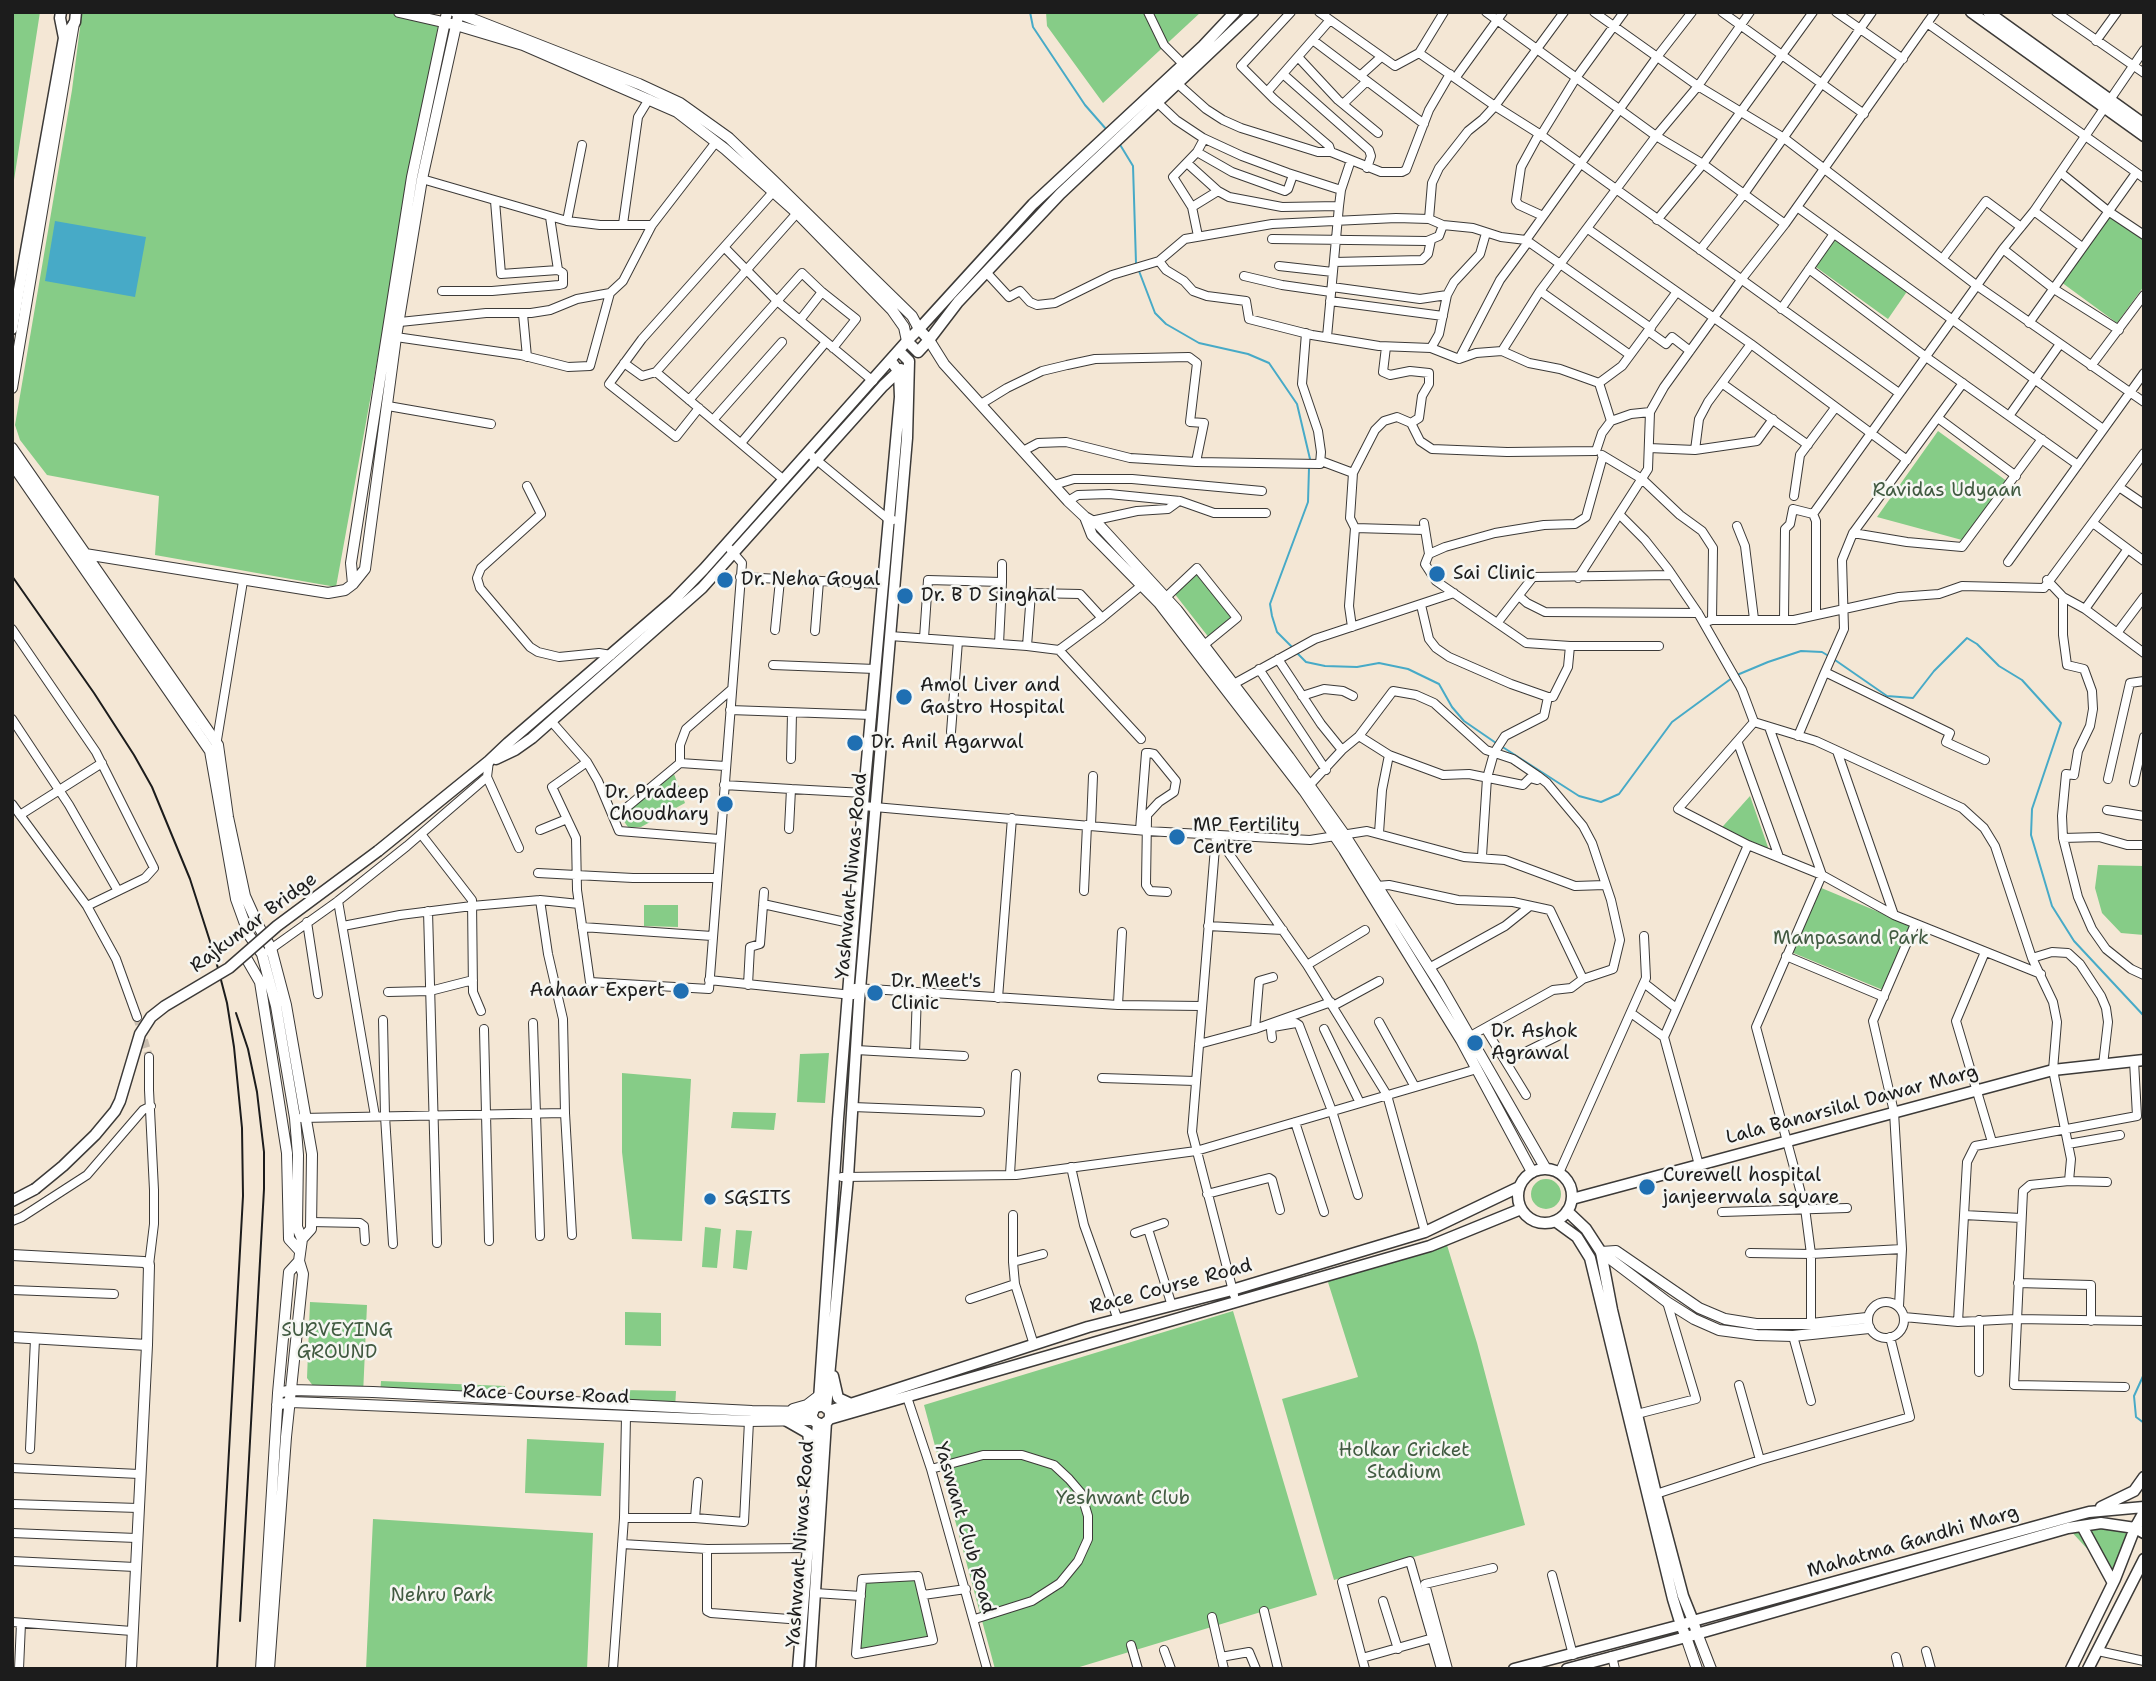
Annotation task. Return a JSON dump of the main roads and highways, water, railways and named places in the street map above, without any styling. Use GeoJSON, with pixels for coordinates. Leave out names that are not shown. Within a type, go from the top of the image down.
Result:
{"type":"FeatureCollection","features":[{"type":"Feature","properties":{"kind":"main road"},"geometry":{"type":"LineString","coordinates":[[61,12],[64,38]]}},
{"type":"Feature","properties":{"kind":"main road"},"geometry":{"type":"LineString","coordinates":[[1124,127],[1182,63],[1203,46],[1235,12]]}},
{"type":"Feature","properties":{"kind":"main road"},"geometry":{"type":"LineString","coordinates":[[730,549],[813,456],[907,341],[1003,234],[1124,127],[1158,103],[1253,12]]}},
{"type":"Feature","properties":{"kind":"main road"},"geometry":{"type":"LineString","coordinates":[[1971,12],[2108,104],[2144,124]]}},
{"type":"Feature","properties":{"kind":"main road"},"geometry":{"type":"LineString","coordinates":[[1988,12],[2108,104],[2144,136]]}},
{"type":"Feature","properties":{"kind":"main road"},"geometry":{"type":"LineString","coordinates":[[12,329],[64,38],[75,17]]}},
{"type":"Feature","properties":{"kind":"main road"},"geometry":{"type":"LineString","coordinates":[[489,761],[702,588],[784,480],[813,456],[899,372],[929,340],[958,302],[1108,141]]}},
{"type":"Feature","properties":{"kind":"main road"},"geometry":{"type":"LineString","coordinates":[[919,329],[929,340]]}},
{"type":"Feature","properties":{"kind":"main road"},"geometry":{"type":"LineString","coordinates":[[907,341],[918,352]]}},
{"type":"Feature","properties":{"kind":"main road"},"geometry":{"type":"LineString","coordinates":[[899,351],[909,361]]}},
{"type":"Feature","properties":{"kind":"main road"},"geometry":{"type":"LineString","coordinates":[[891,361],[899,372]]}},
{"type":"Feature","properties":{"kind":"main road","name":"Yashwant Niwas Road"},"geometry":{"type":"LineString","coordinates":[[810,1669],[825,1441],[821,1413],[829,1371],[853,1107],[856,1050],[854,924],[883,584],[907,438],[909,361]]}},
{"type":"Feature","properties":{"kind":"main road","name":"Yashwant Niwas Road"},"geometry":{"type":"LineString","coordinates":[[798,1669],[821,1413],[835,1177],[875,807],[890,636],[899,372]]}},
{"type":"Feature","properties":{"kind":"main road"},"geometry":{"type":"LineString","coordinates":[[489,761],[514,750],[551,721],[619,654]]}},
{"type":"Feature","properties":{"kind":"main road","name":"Rajkumar Bridge"},"geometry":{"type":"LineString","coordinates":[[12,1201],[35,1189],[63,1166],[115,1111],[140,1034],[152,1017],[245,956],[277,926],[378,851],[489,761]]}},
{"type":"Feature","properties":{"kind":"main road","name":"Lala Banarsilal Dawar Marg"},"geometry":{"type":"LineString","coordinates":[[1572,1199],[2053,1070],[2139,1061]]}},
{"type":"Feature","properties":{"kind":"main road"},"geometry":{"type":"LineString","coordinates":[[1546,1169],[1559,1173],[1569,1184],[1572,1199],[1567,1211],[1555,1221],[1540,1223],[1526,1216],[1521,1209],[1518,1202],[1519,1187],[1532,1172],[1546,1169]]}},
{"type":"Feature","properties":{"kind":"main road","name":"Race Course Road"},"geometry":{"type":"LineString","coordinates":[[853,1408],[1034,1345],[1425,1233],[1519,1187]]}},
{"type":"Feature","properties":{"kind":"main road","name":"Race Course Road"},"geometry":{"type":"LineString","coordinates":[[821,1413],[907,1397],[1092,1342],[1237,1303],[1430,1246],[1521,1209]]}},
{"type":"Feature","properties":{"kind":"main road"},"geometry":{"type":"LineString","coordinates":[[1567,1211],[1586,1228],[1601,1252],[1612,1310],[1656,1494],[1683,1596],[1693,1621],[1692,1635]]}},
{"type":"Feature","properties":{"kind":"main road"},"geometry":{"type":"LineString","coordinates":[[1555,1221],[1577,1237],[1590,1258],[1673,1599],[1681,1625],[1692,1635]]}},
{"type":"Feature","properties":{"kind":"main road"},"geometry":{"type":"LineString","coordinates":[[825,1441],[838,1424],[848,1419],[853,1408],[838,1398],[834,1377],[829,1371]]}},
{"type":"Feature","properties":{"kind":"main road"},"geometry":{"type":"LineString","coordinates":[[785,1416],[808,1433],[809,1457],[815,1463]]}},
{"type":"Feature","properties":{"kind":"main road"},"geometry":{"type":"LineString","coordinates":[[2089,1512],[2134,1491],[2144,1477]]}},
{"type":"Feature","properties":{"kind":"main road"},"geometry":{"type":"LineString","coordinates":[[2071,1669],[2139,1530],[2144,1510]]}},
{"type":"Feature","properties":{"kind":"main road","name":"Mahatma Gandhi Marg"},"geometry":{"type":"LineString","coordinates":[[1681,1625],[2089,1512],[2144,1510]]}},
{"type":"Feature","properties":{"kind":"main road","name":"Mahatma Gandhi Marg"},"geometry":{"type":"LineString","coordinates":[[1567,1669],[2082,1526],[2110,1523],[2139,1530]]}},
{"type":"Feature","properties":{"kind":"main road"},"geometry":{"type":"LineString","coordinates":[[2082,1526],[2113,1583]]}},
{"type":"Feature","properties":{"kind":"main road"},"geometry":{"type":"LineString","coordinates":[[2088,1669],[2144,1559]]}},
{"type":"Feature","properties":{"kind":"main road"},"geometry":{"type":"LineString","coordinates":[[1514,1669],[1681,1625]]}},
{"type":"Feature","properties":{"kind":"water"},"geometry":{"type":"Polygon","coordinates":[[[55,221],[146,237],[135,297],[45,281],[55,221]]]}},
{"type":"Feature","properties":{"kind":"waterway"},"geometry":{"type":"LineString","coordinates":[[1030,12],[1033,27],[1085,105],[1106,129]]}},
{"type":"Feature","properties":{"kind":"waterway"},"geometry":{"type":"LineString","coordinates":[[1119,143],[1133,166],[1136,263]]}},
{"type":"Feature","properties":{"kind":"waterway"},"geometry":{"type":"LineString","coordinates":[[1139,271],[1155,313],[1166,324],[1199,343],[1248,354],[1269,363],[1297,404],[1310,459]]}},
{"type":"Feature","properties":{"kind":"waterway"},"geometry":{"type":"LineString","coordinates":[[1293,648],[1277,632],[1270,604],[1308,502],[1309,468]]}},
{"type":"Feature","properties":{"kind":"waterway"},"geometry":{"type":"LineString","coordinates":[[1835,660],[1887,696],[1913,698],[1934,671],[1967,638],[1999,666],[2022,680],[2061,723],[2032,809],[2031,835],[2052,906],[2074,941],[2144,1016]]}},
{"type":"Feature","properties":{"kind":"waterway"},"geometry":{"type":"LineString","coordinates":[[1737,675],[1801,651],[1822,652],[1827,655]]}},
{"type":"Feature","properties":{"kind":"waterway"},"geometry":{"type":"LineString","coordinates":[[1296,652],[1306,662],[1325,666],[1357,667],[1379,663],[1408,669],[1439,684],[1452,707],[1464,721],[1496,743]]}},
{"type":"Feature","properties":{"kind":"waterway"},"geometry":{"type":"LineString","coordinates":[[1501,746],[1579,796],[1601,802],[1619,794],[1672,722],[1732,678]]}},
{"type":"Feature","properties":{"kind":"waterway"},"geometry":{"type":"LineString","coordinates":[[2144,1374],[2134,1396],[2136,1417],[2144,1423]]}},
{"type":"Feature","properties":{"kind":"tunnel"},"geometry":{"type":"LineString","coordinates":[[137,1017],[149,1057]]}},
{"type":"Feature","properties":{"kind":"railway"},"geometry":{"type":"LineString","coordinates":[[12,576],[94,693],[152,787],[190,879],[227,1003],[242,1128],[243,1196],[217,1669]]}},
{"type":"Feature","properties":{"kind":"railway"},"geometry":{"type":"LineString","coordinates":[[236,1013],[248,1049],[257,1092],[264,1152],[240,1621]]}},
{"type":"Feature","properties":{"kind":"place","name":"Sai Clinic"},"geometry":{"type":"Point","coordinates":[1437,574]}},
{"type":"Feature","properties":{"kind":"place","name":"Dr. Neha Goyal"},"geometry":{"type":"Point","coordinates":[725,580]}},
{"type":"Feature","properties":{"kind":"place","name":"Dr. B D Singhal"},"geometry":{"type":"Point","coordinates":[905,596]}},
{"type":"Feature","properties":{"kind":"place","name":"Amol Liver and Gastro Hospital"},"geometry":{"type":"Point","coordinates":[904,697]}},
{"type":"Feature","properties":{"kind":"place","name":"Dr. Anil Agarwal"},"geometry":{"type":"Point","coordinates":[855,743]}},
{"type":"Feature","properties":{"kind":"place","name":"Dr. Pradeep Choudhary"},"geometry":{"type":"Point","coordinates":[725,804]}},
{"type":"Feature","properties":{"kind":"place","name":"MP Fertility Centre"},"geometry":{"type":"Point","coordinates":[1177,837]}},
{"type":"Feature","properties":{"kind":"place","name":"Aahaar Expert"},"geometry":{"type":"Point","coordinates":[681,991]}},
{"type":"Feature","properties":{"kind":"place","name":"Dr. Meet's Clinic"},"geometry":{"type":"Point","coordinates":[875,993]}},
{"type":"Feature","properties":{"kind":"place","name":"Dr. Ashok Agrawal"},"geometry":{"type":"Point","coordinates":[1475,1043]}},
{"type":"Feature","properties":{"kind":"place","name":"Curewell hospital janjeerwala square"},"geometry":{"type":"Point","coordinates":[1647,1187]}},
{"type":"Feature","properties":{"kind":"place","name":"SGSITS"},"geometry":{"type":"Point","coordinates":[710,1199]}},
{"type":"Feature","properties":{"kind":"park label","name":"Ravidas Udyaan"},"geometry":{"type":"Point","coordinates":[1947,491]}},
{"type":"Feature","properties":{"kind":"park label","name":"Manpasand Park"},"geometry":{"type":"Point","coordinates":[1851,939]}},
{"type":"Feature","properties":{"kind":"park label","name":"SURVEYING GROUND"},"geometry":{"type":"Point","coordinates":[337,1342]}},
{"type":"Feature","properties":{"kind":"park label","name":"Holkar Cricket Stadium"},"geometry":{"type":"Point","coordinates":[1404,1462]}},
{"type":"Feature","properties":{"kind":"park label","name":"Yeshwant Club"},"geometry":{"type":"Point","coordinates":[1123,1499]}},
{"type":"Feature","properties":{"kind":"park label","name":"Nehru Park"},"geometry":{"type":"Point","coordinates":[442,1596]}}]}
